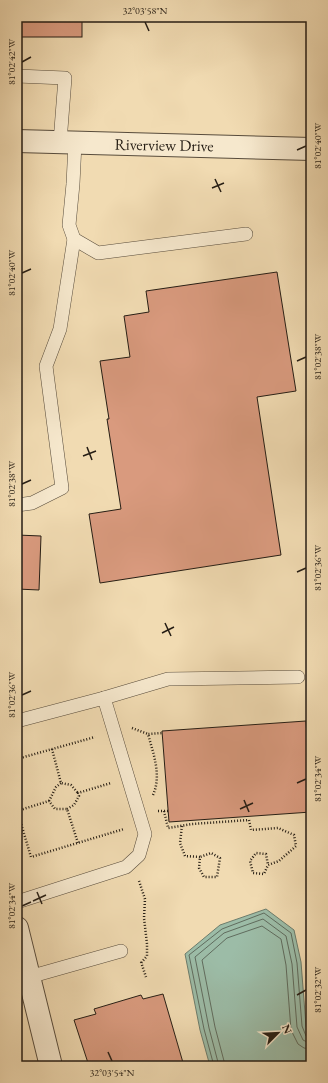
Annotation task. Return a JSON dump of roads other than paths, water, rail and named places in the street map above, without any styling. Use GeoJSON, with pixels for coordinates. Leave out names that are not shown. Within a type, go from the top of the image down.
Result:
{"type":"FeatureCollection","features":[{"type":"Feature","properties":{"kind":"street","name":"Riverview Drive"},"geometry":{"type":"LineString","coordinates":[[17,141],[311,149]]}},
{"type":"Feature","properties":{"kind":"street"},"geometry":{"type":"LineString","coordinates":[[17,928],[51,1066]]}},
{"type":"Feature","properties":{"kind":"lane"},"geometry":{"type":"LineString","coordinates":[[17,76],[65,78],[68,142],[73,184],[69,225],[74,238],[60,329],[46,366],[62,488],[32,503],[17,505]]}},
{"type":"Feature","properties":{"kind":"lane"},"geometry":{"type":"LineString","coordinates":[[74,238],[98,253],[246,234]]}},
{"type":"Feature","properties":{"kind":"lane"},"geometry":{"type":"LineString","coordinates":[[17,721],[104,698],[168,678],[298,677]]}},
{"type":"Feature","properties":{"kind":"lane"},"geometry":{"type":"LineString","coordinates":[[17,902],[126,867],[139,855],[145,834],[104,698]]}},
{"type":"Feature","properties":{"kind":"lane"},"geometry":{"type":"LineString","coordinates":[[29,977],[121,951]]}},
{"type":"Feature","properties":{"kind":"water"},"geometry":{"type":"Polygon","coordinates":[[[266,909],[294,930],[301,962],[306,1026],[311,1038],[311,1066],[210,1066],[200,1030],[185,954],[220,925],[266,909]]]}}]}
